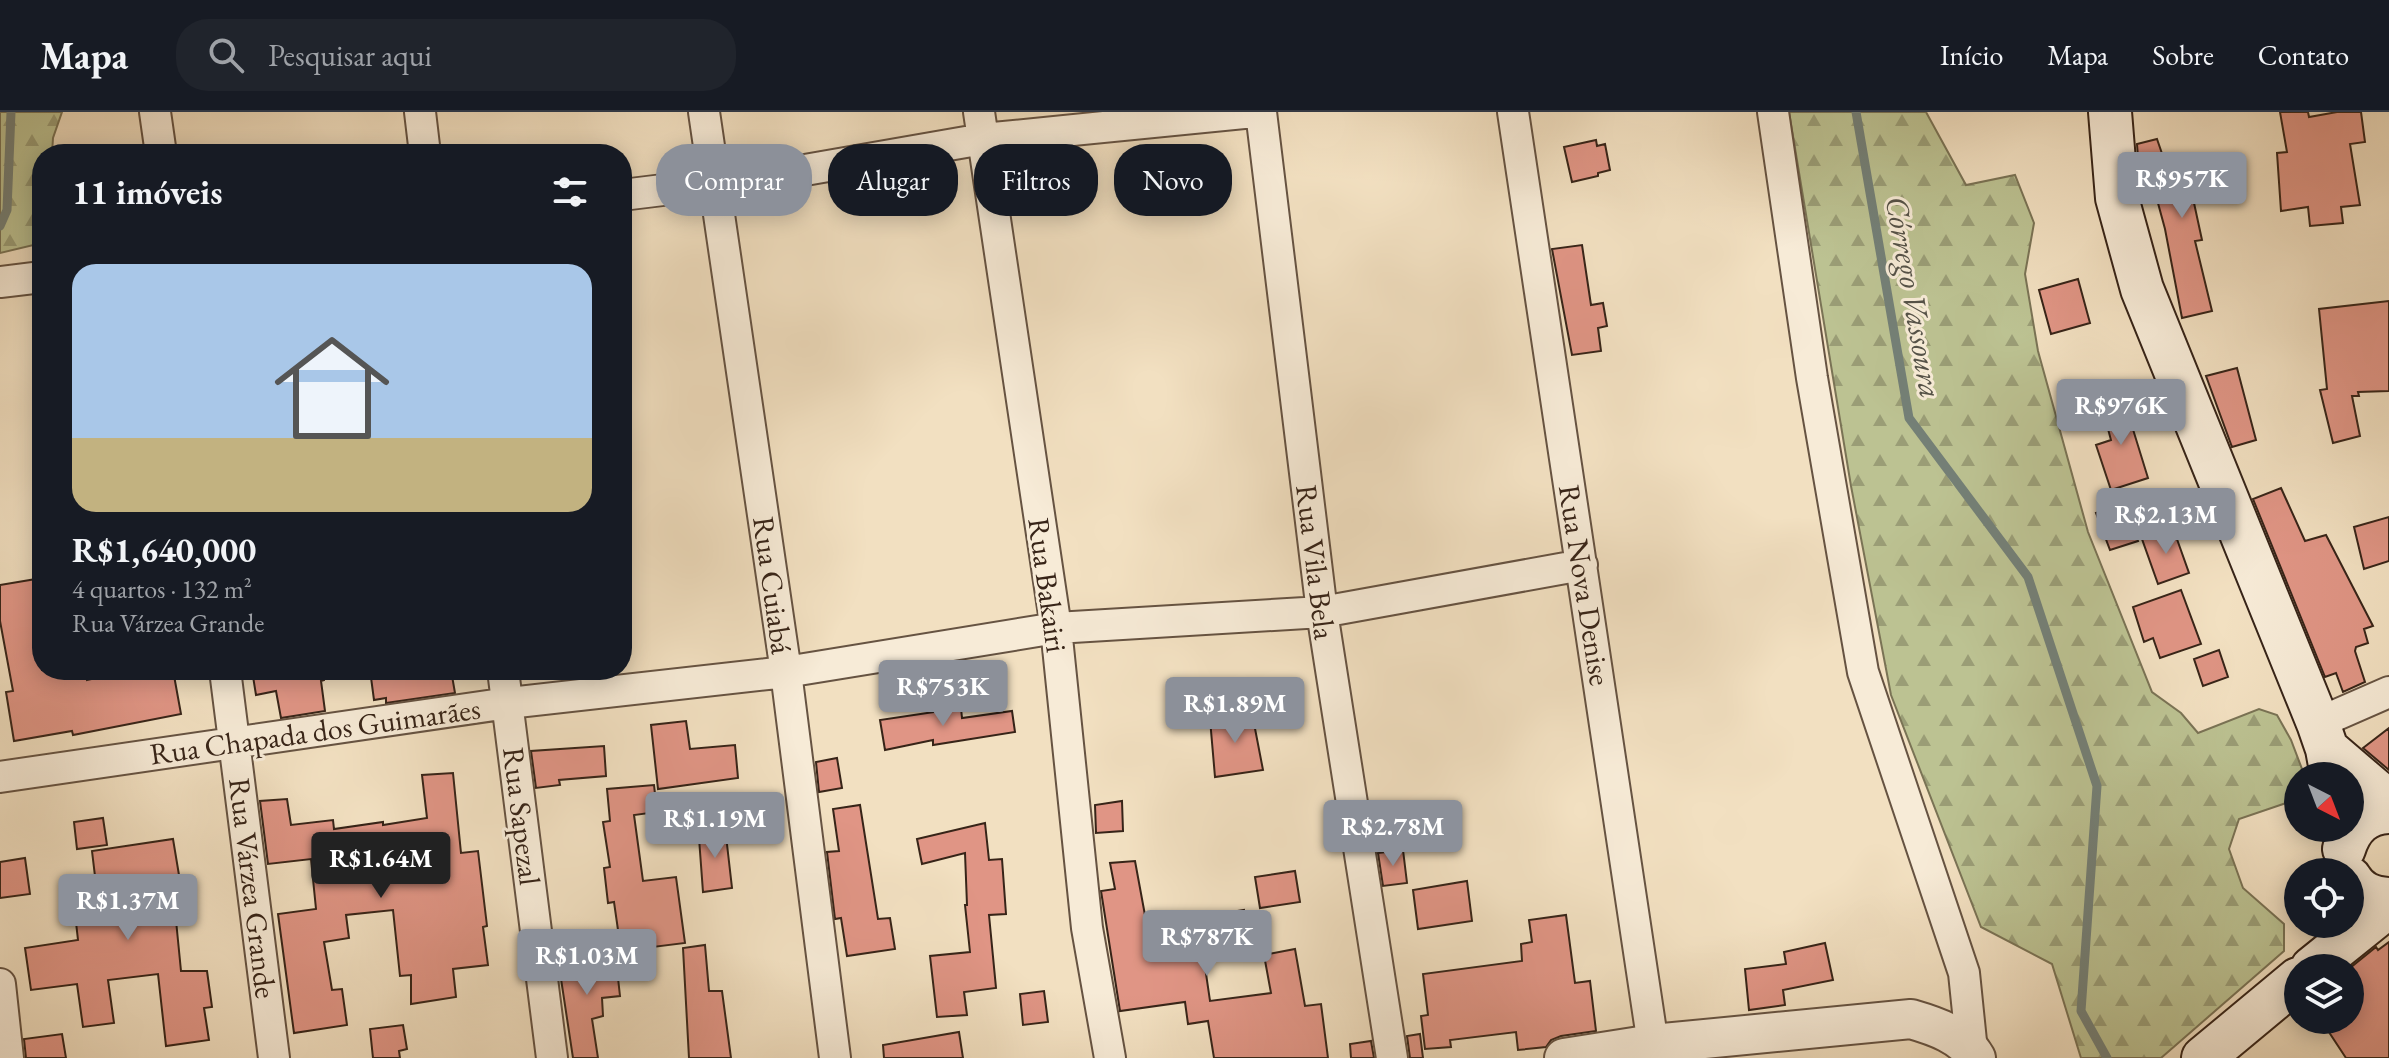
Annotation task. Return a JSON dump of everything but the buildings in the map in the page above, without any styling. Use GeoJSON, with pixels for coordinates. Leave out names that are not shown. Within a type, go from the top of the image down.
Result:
{"type":"FeatureCollection","features":[{"type":"Feature","properties":{"kind":"main road"},"geometry":{"type":"LineString","coordinates":[[2110,112],[2117,198],[2142,289],[2326,750],[2389,802]]}},
{"type":"Feature","properties":{"kind":"main road"},"geometry":{"type":"LineString","coordinates":[[2345,858],[2348,836],[2356,825],[2366,817],[2389,812]]}},
{"type":"Feature","properties":{"kind":"main road"},"geometry":{"type":"LineString","coordinates":[[2364,893],[2389,899]]}},
{"type":"Feature","properties":{"kind":"main road"},"geometry":{"type":"LineString","coordinates":[[2325,954],[2389,906]]}},
{"type":"Feature","properties":{"kind":"main road"},"geometry":{"type":"LineString","coordinates":[[2203,1058],[2284,987]]}},
{"type":"Feature","properties":{"kind":"street"},"geometry":{"type":"LineString","coordinates":[[155,112],[160,144]]}},
{"type":"Feature","properties":{"kind":"street"},"geometry":{"type":"LineString","coordinates":[[420,112],[424,144]]}},
{"type":"Feature","properties":{"kind":"street","name":"Rua Cuiabá"},"geometry":{"type":"LineString","coordinates":[[704,112],[708,144]]}},
{"type":"Feature","properties":{"kind":"street"},"geometry":{"type":"LineString","coordinates":[[812,165],[981,125],[1254,112]]}},
{"type":"Feature","properties":{"kind":"street","name":"Rua Vila Bela"},"geometry":{"type":"LineString","coordinates":[[1261,112],[1322,612],[1392,1058]]}},
{"type":"Feature","properties":{"kind":"street","name":"Rua Nova Denise"},"geometry":{"type":"LineString","coordinates":[[1513,112],[1654,1051]]}},
{"type":"Feature","properties":{"kind":"street"},"geometry":{"type":"LineString","coordinates":[[1773,112],[1812,378],[1863,672],[1964,973],[1974,1054]]}},
{"type":"Feature","properties":{"kind":"street","name":"Rua Bakairi"},"geometry":{"type":"LineString","coordinates":[[981,125],[1056,628],[1087,928],[1110,1058]]}},
{"type":"Feature","properties":{"kind":"street"},"geometry":{"type":"LineString","coordinates":[[632,194],[656,191]]}},
{"type":"Feature","properties":{"kind":"street","name":"Rua Cuiabá"},"geometry":{"type":"LineString","coordinates":[[718,216],[786,672],[835,1058]]}},
{"type":"Feature","properties":{"kind":"street"},"geometry":{"type":"LineString","coordinates":[[0,282],[32,278]]}},
{"type":"Feature","properties":{"kind":"street","name":"Rua Chapada dos Guimarães"},"geometry":{"type":"LineString","coordinates":[[0,777],[508,703],[786,672],[1056,628],[1322,612],[1582,565]]}},
{"type":"Feature","properties":{"kind":"street","name":"Rua Várzea Grande"},"geometry":{"type":"LineString","coordinates":[[226,680],[274,1058]]}},
{"type":"Feature","properties":{"kind":"street","name":"Rua Sapezal"},"geometry":{"type":"LineString","coordinates":[[505,680],[552,1058]]}},
{"type":"Feature","properties":{"kind":"street"},"geometry":{"type":"LineString","coordinates":[[2326,750],[2389,692]]}},
{"type":"Feature","properties":{"kind":"street"},"geometry":{"type":"LineString","coordinates":[[0,984],[8,1058]]}},
{"type":"Feature","properties":{"kind":"street"},"geometry":{"type":"LineString","coordinates":[[1564,1058],[1654,1051],[1911,1019],[1943,1029],[1974,1054]]}},
{"type":"Feature","properties":{"kind":"green space"},"geometry":{"type":"Polygon","coordinates":[[[0,112],[62,112],[53,144],[32,144],[32,245],[0,253],[0,112]]]}},
{"type":"Feature","properties":{"kind":"green space"},"geometry":{"type":"Polygon","coordinates":[[[1789,112],[1926,112],[1966,185],[2015,175],[2034,223],[2025,274],[2038,351],[2088,532],[2152,692],[2181,713],[2198,733],[2259,709],[2277,715],[2299,762],[2284,762],[2284,804],[2239,819],[2229,849],[2243,888],[2284,924],[2284,951],[2161,1058],[2081,1058],[2052,964],[1981,927],[1891,695],[1851,486],[1789,112]]]}},
{"type":"Feature","properties":{"kind":"waterway"},"geometry":{"type":"LineString","coordinates":[[0,226],[7,210],[11,112]]}},
{"type":"Feature","properties":{"kind":"waterway","name":"Córrego Vassoura"},"geometry":{"type":"LineString","coordinates":[[1856,112],[1909,418],[2028,577],[2097,786],[2081,1011],[2107,1058]]}}]}
